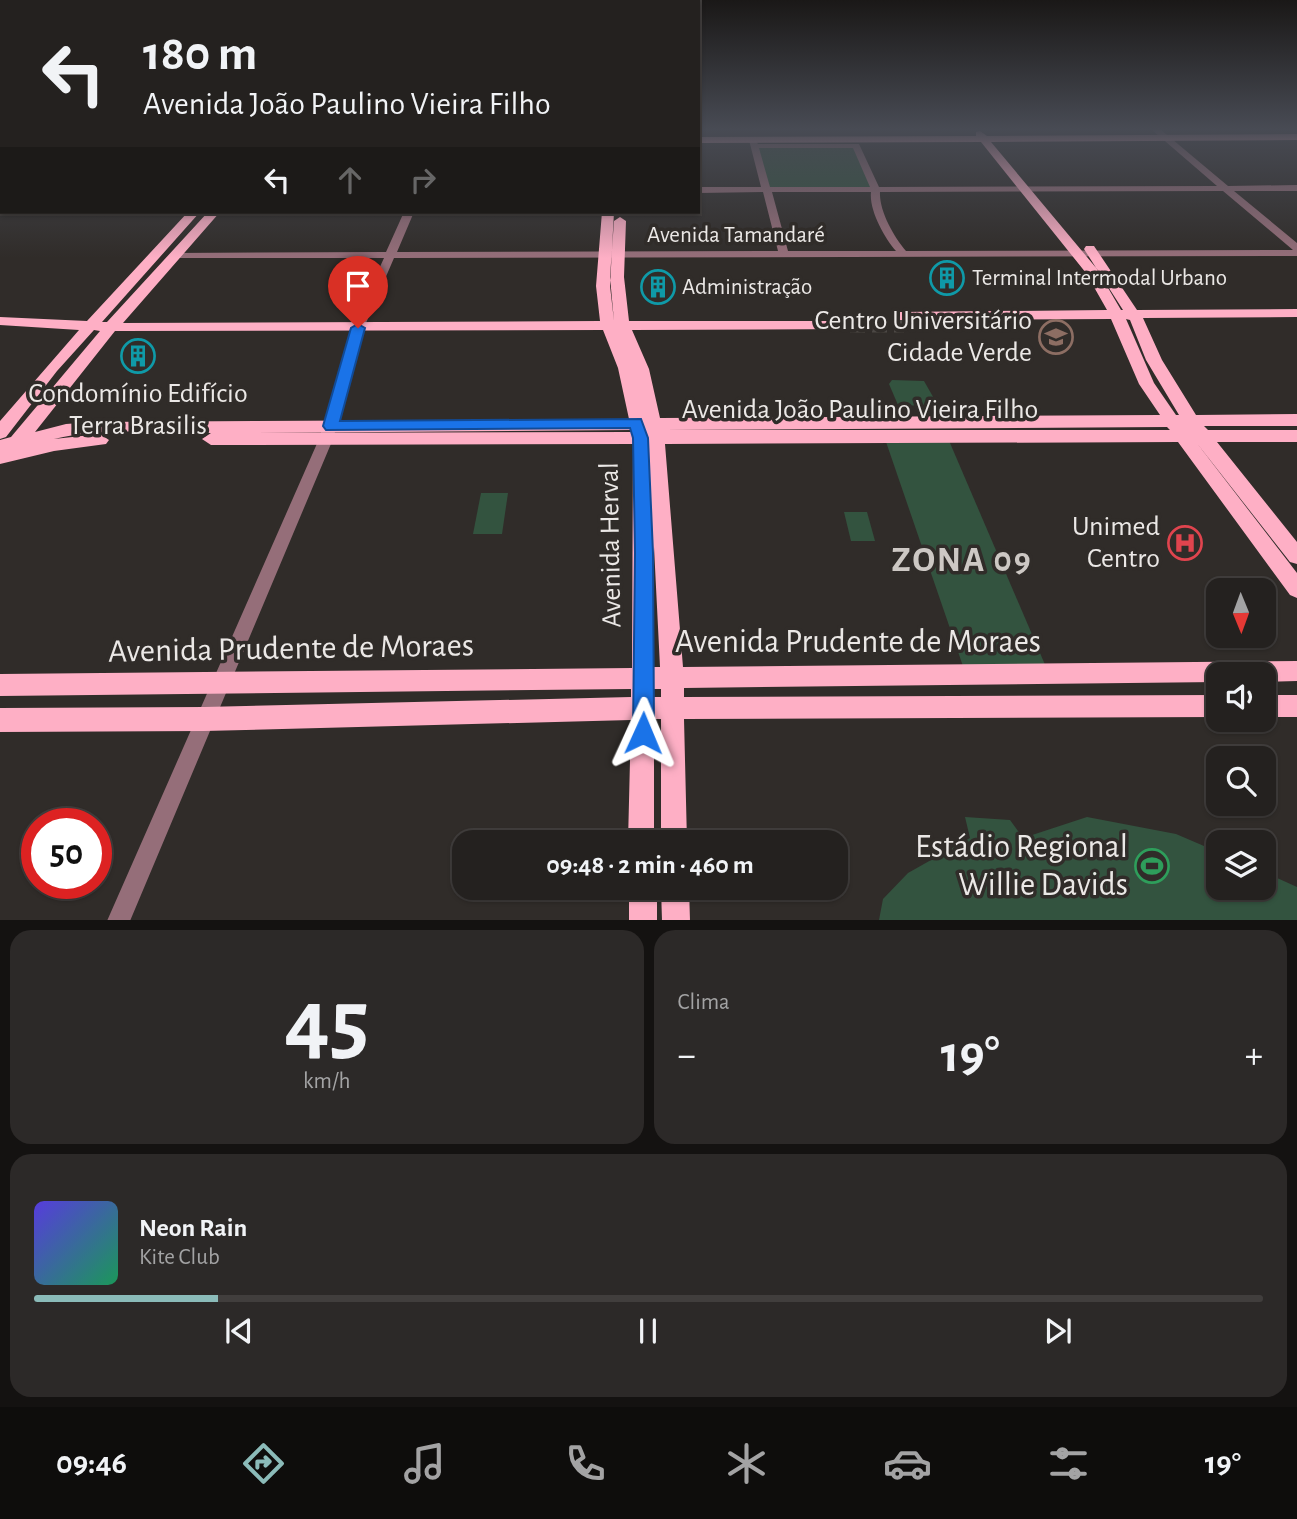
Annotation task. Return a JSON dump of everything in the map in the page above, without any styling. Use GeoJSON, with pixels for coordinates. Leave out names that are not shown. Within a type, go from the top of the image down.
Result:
{"type":"FeatureCollection","features":[{"type":"Feature","properties":{"kind":"main road"},"geometry":{"type":"LineString","coordinates":[[1011,172],[1058,227],[1085,252],[1098,282],[1128,319],[1154,360],[1182,426],[1203,436],[1297,436]]}},
{"type":"Feature","properties":{"kind":"main road"},"geometry":{"type":"LineString","coordinates":[[1023,172],[1059,212],[1085,252],[1121,295],[1147,383],[1182,426],[1297,589]]}},
{"type":"Feature","properties":{"kind":"main road"},"geometry":{"type":"LineString","coordinates":[[1058,227],[1059,212]]}},
{"type":"Feature","properties":{"kind":"main road"},"geometry":{"type":"LineString","coordinates":[[1,456],[19,440],[116,321],[212,214]]}},
{"type":"Feature","properties":{"kind":"main road","name":"Avenida Herval"},"geometry":{"type":"LineString","coordinates":[[615,214],[611,254],[603,286],[606,322],[624,361],[646,430],[644,830]]}},
{"type":"Feature","properties":{"kind":"main road"},"geometry":{"type":"LineString","coordinates":[[0,433],[52,368],[190,216],[200,228]]}},
{"type":"Feature","properties":{"kind":"main road","name":"Avenida Herval"},"geometry":{"type":"LineString","coordinates":[[611,254],[623,323],[641,369],[646,430],[663,536],[672,676],[674,830]]}},
{"type":"Feature","properties":{"kind":"main road"},"geometry":{"type":"LineString","coordinates":[[121,291],[172,258]]}},
{"type":"Feature","properties":{"kind":"main road"},"geometry":{"type":"LineString","coordinates":[[603,286],[617,277]]}},
{"type":"Feature","properties":{"kind":"main road"},"geometry":{"type":"LineString","coordinates":[[1098,282],[1121,295]]}},
{"type":"Feature","properties":{"kind":"main road"},"geometry":{"type":"LineString","coordinates":[[0,312],[94,321]]}},
{"type":"Feature","properties":{"kind":"main road"},"geometry":{"type":"LineString","coordinates":[[902,321],[1128,319],[1297,313]]}},
{"type":"Feature","properties":{"kind":"main road"},"geometry":{"type":"LineString","coordinates":[[1128,319],[1297,324]]}},
{"type":"Feature","properties":{"kind":"main road"},"geometry":{"type":"LineString","coordinates":[[0,321],[848,321]]}},
{"type":"Feature","properties":{"kind":"main road"},"geometry":{"type":"LineString","coordinates":[[1147,383],[1154,360]]}},
{"type":"Feature","properties":{"kind":"main road"},"geometry":{"type":"LineString","coordinates":[[624,361],[641,369]]}},
{"type":"Feature","properties":{"kind":"main road"},"geometry":{"type":"LineString","coordinates":[[45,410],[45,394],[52,368]]}},
{"type":"Feature","properties":{"kind":"main road","name":"Avenida João Paulino Vieira Filho"},"geometry":{"type":"LineString","coordinates":[[1,456],[88,440],[328,433],[1182,426],[1297,420]]}},
{"type":"Feature","properties":{"kind":"main road","name":"Avenida João Paulino Vieira Filho"},"geometry":{"type":"LineString","coordinates":[[19,440],[66,430],[93,428],[328,433]]}},
{"type":"Feature","properties":{"kind":"main road"},"geometry":{"type":"LineString","coordinates":[[1203,436],[1297,556]]}},
{"type":"Feature","properties":{"kind":"main road"},"geometry":{"type":"LineString","coordinates":[[644,553],[663,536]]}},
{"type":"Feature","properties":{"kind":"main road","name":"Avenida Prudente de Moraes"},"geometry":{"type":"LineString","coordinates":[[0,685],[1297,671]]}},
{"type":"Feature","properties":{"kind":"main road"},"geometry":{"type":"LineString","coordinates":[[0,720],[204,719],[644,708],[1206,706]]}},
{"type":"Feature","properties":{"kind":"main road"},"geometry":{"type":"LineString","coordinates":[[1276,706],[1297,706]]}},
{"type":"Feature","properties":{"kind":"main road"},"geometry":{"type":"LineString","coordinates":[[643,900],[643,920]]}},
{"type":"Feature","properties":{"kind":"main road"},"geometry":{"type":"LineString","coordinates":[[675,900],[676,920]]}},
{"type":"Feature","properties":{"kind":"street"},"geometry":{"type":"LineString","coordinates":[[762,172],[784,253]]}},
{"type":"Feature","properties":{"kind":"street"},"geometry":{"type":"LineString","coordinates":[[868,172],[876,189],[875,200],[891,240],[903,253]]}},
{"type":"Feature","properties":{"kind":"street"},"geometry":{"type":"LineString","coordinates":[[1207,172],[1297,250]]}},
{"type":"Feature","properties":{"kind":"street"},"geometry":{"type":"LineString","coordinates":[[700,190],[1297,188]]}},
{"type":"Feature","properties":{"kind":"street"},"geometry":{"type":"LineString","coordinates":[[118,920],[328,433],[360,322],[408,214]]}},
{"type":"Feature","properties":{"kind":"street","name":"Avenida Tamandaré"},"geometry":{"type":"LineString","coordinates":[[172,258],[1297,250]]}},
{"type":"Feature","properties":{"kind":"green space"},"geometry":{"type":"Polygon","coordinates":[[[762,172],[868,172],[876,189],[767,190],[762,172]]]}},
{"type":"Feature","properties":{"kind":"green space"},"geometry":{"type":"Polygon","coordinates":[[[892,380],[924,381],[936,402],[931,406],[898,405],[889,384],[892,380]]]}},
{"type":"Feature","properties":{"kind":"green space"},"geometry":{"type":"Polygon","coordinates":[[[884,436],[947,436],[1049,674],[966,675],[884,436]]]}},
{"type":"Feature","properties":{"kind":"green space"},"geometry":{"type":"Polygon","coordinates":[[[481,493],[508,493],[502,534],[473,534],[481,493]]]}},
{"type":"Feature","properties":{"kind":"green space"},"geometry":{"type":"Polygon","coordinates":[[[844,512],[867,512],[875,541],[851,541],[844,512]]]}},
{"type":"Feature","properties":{"kind":"green space","name":"Estádio Regional Willie Davids"},"geometry":{"type":"Polygon","coordinates":[[[965,817],[1010,820],[1023,838],[1087,817],[1176,834],[1206,847],[1206,900],[1276,900],[1276,877],[1297,887],[1297,920],[879,920],[883,899],[908,873],[970,838],[965,817]]]}},
{"type":"Feature","properties":{"kind":"tunnel"},"geometry":{"type":"LineString","coordinates":[[850,325],[904,325]]}},
{"type":"Feature","properties":{"kind":"place","name":"Terminal Intermodal Urbano"},"geometry":{"type":"Point","coordinates":[947,278]}},
{"type":"Feature","properties":{"kind":"place","name":"Administração"},"geometry":{"type":"Point","coordinates":[658,287]}},
{"type":"Feature","properties":{"kind":"place","name":"Centro Universitário Cidade Verde"},"geometry":{"type":"Point","coordinates":[1056,337]}},
{"type":"Feature","properties":{"kind":"place","name":"Condomínio Edifício Terra Brasilis"},"geometry":{"type":"Point","coordinates":[138,356]}},
{"type":"Feature","properties":{"kind":"place","name":"Unimed Centro"},"geometry":{"type":"Point","coordinates":[1185,543]}},
{"type":"Feature","properties":{"kind":"place","name":"Estádio Regional Willie Davids"},"geometry":{"type":"Point","coordinates":[1152,866]}},
{"type":"Feature","properties":{"kind":"district","name":"ZONA 09"},"geometry":{"type":"Point","coordinates":[962,560]}},
{"type":"Feature","properties":{"kind":"route"},"geometry":{"type":"LineString","coordinates":[[358,328],[331,426],[636,423],[640,438],[644,553],[643,733]]}}]}
